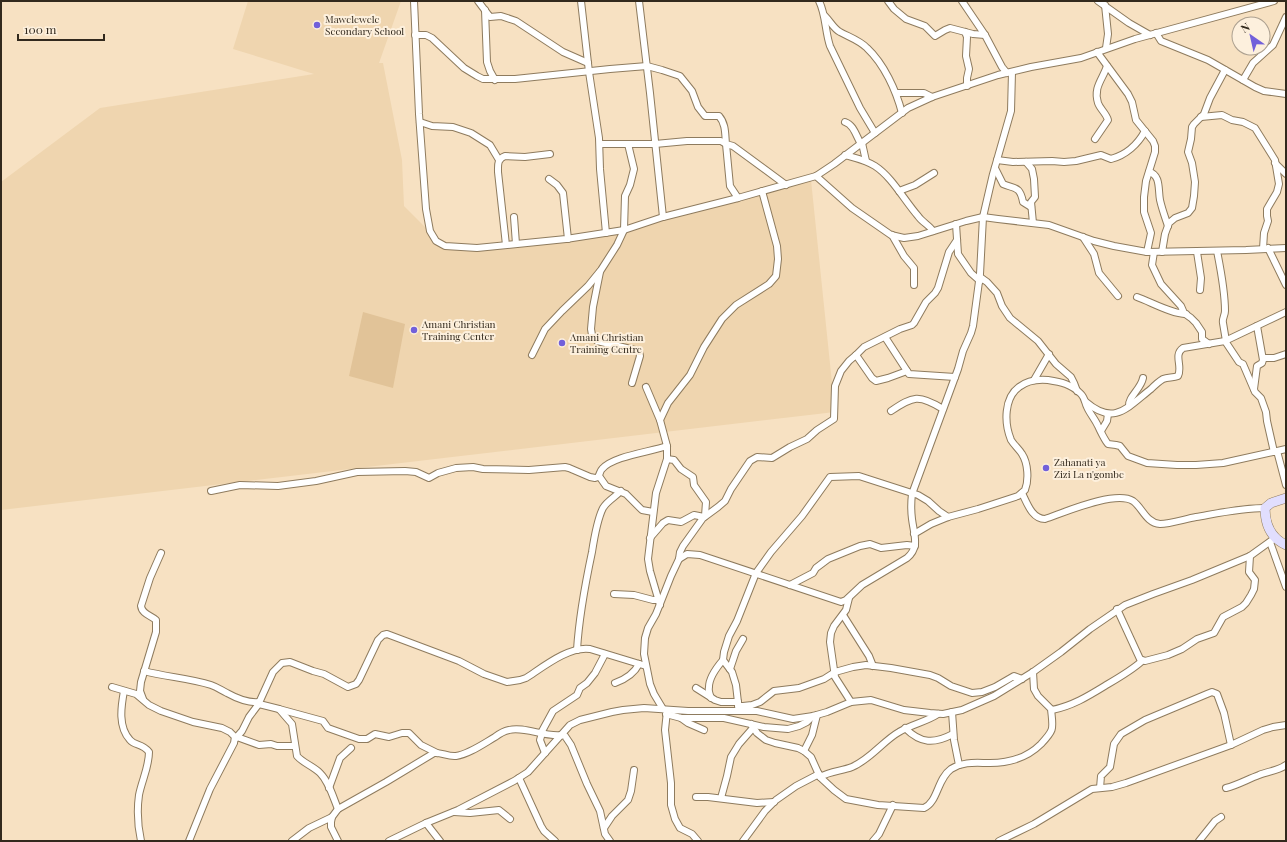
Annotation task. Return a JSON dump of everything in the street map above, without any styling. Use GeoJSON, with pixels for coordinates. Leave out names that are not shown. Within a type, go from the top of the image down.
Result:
{"type":"FeatureCollection","features":[{"type":"Feature","properties":{"kind":"main road"},"geometry":{"type":"LineString","coordinates":[[1286,498],[1271,502],[1265,508],[1265,517],[1272,540],[1286,545]]}},
{"type":"Feature","properties":{"kind":"street"},"geometry":{"type":"LineString","coordinates":[[414,1],[426,209],[430,231],[436,242],[445,246],[458,248],[477,248],[568,239],[624,230],[663,217],[816,176],[908,108],[932,97],[1009,72],[1081,58],[1106,48],[1153,34],[1274,1]]}},
{"type":"Feature","properties":{"kind":"street"},"geometry":{"type":"LineString","coordinates":[[478,1],[490,16],[501,16],[516,21],[563,52],[588,63]]}},
{"type":"Feature","properties":{"kind":"street"},"geometry":{"type":"LineString","coordinates":[[581,1],[589,72],[600,144],[600,169],[606,233]]}},
{"type":"Feature","properties":{"kind":"street"},"geometry":{"type":"LineString","coordinates":[[639,1],[663,217]]}},
{"type":"Feature","properties":{"kind":"street"},"geometry":{"type":"LineString","coordinates":[[819,1],[825,16],[827,36],[832,52],[860,108],[875,133]]}},
{"type":"Feature","properties":{"kind":"street"},"geometry":{"type":"LineString","coordinates":[[888,1],[894,9],[906,18],[925,26],[936,36],[950,28],[973,34],[985,35]]}},
{"type":"Feature","properties":{"kind":"street"},"geometry":{"type":"LineString","coordinates":[[679,559],[687,554],[700,555],[838,602],[842,602],[849,598],[862,585],[907,558],[912,553],[915,546],[911,518],[912,494],[973,326],[980,279],[983,216],[1011,112],[1009,72],[993,52],[985,35],[962,1]]}},
{"type":"Feature","properties":{"kind":"street"},"geometry":{"type":"LineString","coordinates":[[1102,3],[1129,22],[1153,34],[1161,41],[1208,60],[1264,91],[1286,94]]}},
{"type":"Feature","properties":{"kind":"street"},"geometry":{"type":"LineString","coordinates":[[1102,3],[1108,34],[1106,48]]}},
{"type":"Feature","properties":{"kind":"street"},"geometry":{"type":"LineString","coordinates":[[485,10],[488,62],[490,71],[496,80]]}},
{"type":"Feature","properties":{"kind":"street"},"geometry":{"type":"LineString","coordinates":[[825,16],[840,32],[860,42],[871,52],[885,71],[896,93],[902,113]]}},
{"type":"Feature","properties":{"kind":"street"},"geometry":{"type":"LineString","coordinates":[[1243,80],[1253,63],[1273,45],[1286,17]]}},
{"type":"Feature","properties":{"kind":"street"},"geometry":{"type":"LineString","coordinates":[[965,32],[967,37],[966,56],[969,69],[967,86]]}},
{"type":"Feature","properties":{"kind":"street"},"geometry":{"type":"LineString","coordinates":[[416,35],[426,35],[432,38],[464,68],[483,79],[515,79],[647,66],[678,74],[692,91],[698,107],[703,115],[719,116],[722,119],[725,128],[730,186],[738,198]]}},
{"type":"Feature","properties":{"kind":"street"},"geometry":{"type":"LineString","coordinates":[[1097,52],[1128,94],[1132,102],[1136,120],[1153,141],[1155,152],[1148,172],[1144,197],[1144,212],[1152,233],[1147,252]]}},
{"type":"Feature","properties":{"kind":"street"},"geometry":{"type":"LineString","coordinates":[[1095,139],[1098,132],[1108,120],[1099,105],[1097,94],[1098,82],[1104,75],[1107,66]]}},
{"type":"Feature","properties":{"kind":"street"},"geometry":{"type":"LineString","coordinates":[[1162,252],[1168,226],[1175,218],[1188,213],[1192,208],[1195,182],[1188,148],[1191,139],[1192,127],[1201,117],[1225,70]]}},
{"type":"Feature","properties":{"kind":"street"},"geometry":{"type":"LineString","coordinates":[[896,93],[924,94],[932,97]]}},
{"type":"Feature","properties":{"kind":"street"},"geometry":{"type":"LineString","coordinates":[[1201,117],[1222,115],[1232,120],[1246,123],[1255,128],[1265,143],[1275,163],[1286,174]]}},
{"type":"Feature","properties":{"kind":"street"},"geometry":{"type":"LineString","coordinates":[[420,122],[432,126],[453,127],[471,133],[490,145],[499,160],[498,172],[506,245]]}},
{"type":"Feature","properties":{"kind":"street"},"geometry":{"type":"LineString","coordinates":[[845,122],[852,127],[862,143],[866,161]]}},
{"type":"Feature","properties":{"kind":"street"},"geometry":{"type":"LineString","coordinates":[[997,160],[1026,162],[1076,161],[1101,155],[1109,159],[1114,158],[1135,146],[1145,131]]}},
{"type":"Feature","properties":{"kind":"street"},"geometry":{"type":"LineString","coordinates":[[600,144],[655,144],[687,141],[721,141],[733,146],[786,185]]}},
{"type":"Feature","properties":{"kind":"street"},"geometry":{"type":"LineString","coordinates":[[532,355],[545,329],[562,310],[588,286],[601,270],[617,245],[624,230],[625,196],[630,185],[634,169],[628,144]]}},
{"type":"Feature","properties":{"kind":"street"},"geometry":{"type":"LineString","coordinates":[[499,160],[504,156],[525,157],[550,154]]}},
{"type":"Feature","properties":{"kind":"street"},"geometry":{"type":"LineString","coordinates":[[846,155],[859,158],[876,167],[899,191],[919,218],[930,226],[933,231]]}},
{"type":"Feature","properties":{"kind":"street"},"geometry":{"type":"LineString","coordinates":[[1026,162],[1032,169],[1034,178],[1034,197],[1031,200],[1033,223]]}},
{"type":"Feature","properties":{"kind":"street"},"geometry":{"type":"LineString","coordinates":[[1275,163],[1279,184],[1277,192],[1267,209],[1268,222],[1264,233],[1265,249],[1286,286]]}},
{"type":"Feature","properties":{"kind":"street"},"geometry":{"type":"LineString","coordinates":[[995,168],[1003,184],[1015,187],[1020,191],[1023,202],[1031,207]]}},
{"type":"Feature","properties":{"kind":"street"},"geometry":{"type":"LineString","coordinates":[[1148,172],[1154,174],[1157,179],[1160,200],[1168,226]]}},
{"type":"Feature","properties":{"kind":"street"},"geometry":{"type":"LineString","coordinates":[[899,191],[915,185],[934,173]]}},
{"type":"Feature","properties":{"kind":"street"},"geometry":{"type":"LineString","coordinates":[[816,176],[852,208],[892,235],[908,238],[983,216],[1049,225],[1114,246],[1147,252],[1197,252],[1286,248]]}},
{"type":"Feature","properties":{"kind":"street"},"geometry":{"type":"LineString","coordinates":[[1279,184],[1286,178]]}},
{"type":"Feature","properties":{"kind":"street"},"geometry":{"type":"LineString","coordinates":[[549,179],[557,185],[563,193],[568,239]]}},
{"type":"Feature","properties":{"kind":"street"},"geometry":{"type":"LineString","coordinates":[[660,420],[668,403],[690,375],[704,347],[722,319],[736,306],[769,284],[776,276],[778,259],[777,246],[762,191]]}},
{"type":"Feature","properties":{"kind":"street"},"geometry":{"type":"LineString","coordinates":[[514,217],[516,244]]}},
{"type":"Feature","properties":{"kind":"street"},"geometry":{"type":"LineString","coordinates":[[956,224],[958,254],[971,273],[990,285],[997,293],[1002,306],[1010,318],[1038,341],[1056,364],[1071,377],[1077,391]]}},
{"type":"Feature","properties":{"kind":"street"},"geometry":{"type":"LineString","coordinates":[[892,235],[904,256],[914,268],[914,286]]}},
{"type":"Feature","properties":{"kind":"street"},"geometry":{"type":"LineString","coordinates":[[1083,237],[1097,260],[1099,273],[1118,296]]}},
{"type":"Feature","properties":{"kind":"street"},"geometry":{"type":"LineString","coordinates":[[704,730],[665,711],[651,690],[644,654],[645,638],[648,628],[653,621],[659,602],[679,559],[683,546],[704,516],[725,501],[731,488],[752,459],[772,458],[807,439],[817,430],[833,421],[835,416],[835,386],[841,371],[846,364],[864,347],[900,329],[912,325],[926,302],[938,288],[949,252],[957,240]]}},
{"type":"Feature","properties":{"kind":"street"},"geometry":{"type":"LineString","coordinates":[[1217,251],[1223,286],[1225,310],[1222,322],[1226,341],[1239,362],[1243,364],[1255,392],[1261,398],[1266,412],[1267,425],[1286,485]]}},
{"type":"Feature","properties":{"kind":"street"},"geometry":{"type":"LineString","coordinates":[[1154,252],[1152,265],[1164,289],[1181,306],[1183,312],[1196,323],[1202,332],[1202,339],[1209,344]]}},
{"type":"Feature","properties":{"kind":"street"},"geometry":{"type":"LineString","coordinates":[[1197,252],[1201,278],[1200,290]]}},
{"type":"Feature","properties":{"kind":"street"},"geometry":{"type":"LineString","coordinates":[[601,270],[593,307],[591,329],[592,335],[597,341],[639,352],[640,356],[632,383]]}},
{"type":"Feature","properties":{"kind":"street"},"geometry":{"type":"LineString","coordinates":[[1137,297],[1174,312],[1186,314]]}},
{"type":"Feature","properties":{"kind":"street"},"geometry":{"type":"LineString","coordinates":[[1086,402],[1095,409],[1108,414],[1116,414],[1129,406],[1161,381],[1178,376],[1180,370],[1178,357],[1179,350],[1183,348],[1226,341],[1286,312]]}},
{"type":"Feature","properties":{"kind":"street"},"geometry":{"type":"LineString","coordinates":[[1254,389],[1257,366],[1262,363],[1263,358],[1257,326]]}},
{"type":"Feature","properties":{"kind":"street"},"geometry":{"type":"LineString","coordinates":[[885,337],[909,374],[955,377]]}},
{"type":"Feature","properties":{"kind":"street"},"geometry":{"type":"LineString","coordinates":[[1034,380],[1049,354]]}},
{"type":"Feature","properties":{"kind":"street"},"geometry":{"type":"LineString","coordinates":[[1263,358],[1274,358],[1286,354]]}},
{"type":"Feature","properties":{"kind":"street"},"geometry":{"type":"LineString","coordinates":[[856,355],[872,378],[876,381],[907,371]]}},
{"type":"Feature","properties":{"kind":"street"},"geometry":{"type":"LineString","coordinates":[[1129,406],[1130,400],[1142,384],[1143,378]]}},
{"type":"Feature","properties":{"kind":"street"},"geometry":{"type":"LineString","coordinates":[[914,534],[931,524],[948,517],[978,509],[1022,493],[1025,490],[1027,485],[1026,468],[1023,455],[1009,434],[1007,418],[1008,403],[1010,396],[1016,390],[1025,383],[1034,380],[1065,383],[1072,386],[1084,397],[1088,408],[1108,444],[1120,446],[1128,456],[1147,463],[1207,465],[1286,450]]}},
{"type":"Feature","properties":{"kind":"street"},"geometry":{"type":"LineString","coordinates":[[646,387],[660,420],[667,446],[665,468],[657,486],[650,538],[649,565],[659,602]]}},
{"type":"Feature","properties":{"kind":"street"},"geometry":{"type":"LineString","coordinates":[[891,411],[910,400],[920,398],[943,409]]}},
{"type":"Feature","properties":{"kind":"street"},"geometry":{"type":"LineString","coordinates":[[1101,431],[1107,421],[1108,414]]}},
{"type":"Feature","properties":{"kind":"street"},"geometry":{"type":"LineString","coordinates":[[211,491],[240,485],[278,486],[316,481],[357,472],[405,471],[416,472],[430,478],[456,468],[473,466],[483,469],[529,470],[569,468],[595,478],[599,476],[602,469],[615,460],[667,446]]}},
{"type":"Feature","properties":{"kind":"street"},"geometry":{"type":"LineString","coordinates":[[667,459],[674,460],[681,469],[693,477],[695,486],[706,502],[704,516]]}},
{"type":"Feature","properties":{"kind":"street"},"geometry":{"type":"LineString","coordinates":[[599,476],[606,486],[621,491],[630,497],[640,508],[653,512]]}},
{"type":"Feature","properties":{"kind":"street"},"geometry":{"type":"LineString","coordinates":[[711,698],[708,688],[710,682],[723,660],[729,636],[737,621],[756,573],[771,552],[802,516],[830,477],[863,477],[922,497],[948,517]]}},
{"type":"Feature","properties":{"kind":"street"},"geometry":{"type":"LineString","coordinates":[[578,650],[582,600],[595,536],[605,506],[621,491]]}},
{"type":"Feature","properties":{"kind":"street"},"geometry":{"type":"LineString","coordinates":[[1022,493],[1034,515],[1040,519],[1045,519],[1093,503],[1126,498],[1132,500],[1147,517],[1159,524],[1224,512],[1265,508]]}},
{"type":"Feature","properties":{"kind":"street"},"geometry":{"type":"LineString","coordinates":[[650,538],[663,523],[668,520],[681,522],[694,515],[704,516]]}},
{"type":"Feature","properties":{"kind":"street"},"geometry":{"type":"LineString","coordinates":[[696,688],[711,698],[721,702],[793,719],[815,716],[850,702],[871,700],[904,710],[943,714],[962,710],[994,696],[1033,672],[1090,629],[1132,601],[1192,580],[1250,556],[1272,540],[1286,586]]}},
{"type":"Feature","properties":{"kind":"street"},"geometry":{"type":"LineString","coordinates":[[790,585],[813,573],[816,568],[828,559],[860,546],[870,544],[881,548],[907,545],[915,546]]}},
{"type":"Feature","properties":{"kind":"street"},"geometry":{"type":"LineString","coordinates":[[143,700],[140,691],[141,682],[157,625],[156,620],[144,612],[141,609],[141,606],[150,578],[161,554]]}},
{"type":"Feature","properties":{"kind":"street"},"geometry":{"type":"LineString","coordinates":[[1052,710],[1068,706],[1086,698],[1127,673],[1142,661],[1155,660],[1168,655],[1182,649],[1197,639],[1215,632],[1223,618],[1246,603],[1251,596],[1255,584],[1255,578],[1249,572],[1250,556]]}},
{"type":"Feature","properties":{"kind":"street"},"geometry":{"type":"LineString","coordinates":[[614,594],[634,596],[659,602]]}},
{"type":"Feature","properties":{"kind":"street"},"geometry":{"type":"LineString","coordinates":[[849,598],[848,605],[843,615],[831,632],[830,642],[834,672],[850,702]]}},
{"type":"Feature","properties":{"kind":"street"},"geometry":{"type":"LineString","coordinates":[[1118,609],[1136,652],[1142,661]]}},
{"type":"Feature","properties":{"kind":"street"},"geometry":{"type":"LineString","coordinates":[[843,615],[869,656],[873,666]]}},
{"type":"Feature","properties":{"kind":"street"},"geometry":{"type":"LineString","coordinates":[[189,841],[210,789],[236,738],[259,703],[273,672],[279,665],[286,662],[290,662],[324,674],[348,687],[356,684],[360,680],[378,640],[383,635],[387,634],[459,661],[484,674],[507,682],[526,678],[563,655],[578,650],[590,649],[646,666]]}},
{"type":"Feature","properties":{"kind":"street"},"geometry":{"type":"LineString","coordinates":[[730,669],[736,651],[743,639]]}},
{"type":"Feature","properties":{"kind":"street"},"geometry":{"type":"LineString","coordinates":[[544,753],[540,740],[553,711],[577,695],[580,688],[587,683],[595,673],[605,654]]}},
{"type":"Feature","properties":{"kind":"street"},"geometry":{"type":"LineString","coordinates":[[723,660],[732,672],[736,685],[739,706]]}},
{"type":"Feature","properties":{"kind":"street"},"geometry":{"type":"LineString","coordinates":[[614,682],[633,673],[639,664]]}},
{"type":"Feature","properties":{"kind":"street"},"geometry":{"type":"LineString","coordinates":[[390,841],[520,778],[531,769],[561,734],[575,722],[587,718],[634,709],[688,711],[752,706],[760,702],[774,691],[799,688],[824,679],[834,672],[866,665],[930,675],[952,686],[972,693],[990,689],[1014,676],[1022,679]]}},
{"type":"Feature","properties":{"kind":"street"},"geometry":{"type":"LineString","coordinates":[[144,671],[218,687],[234,696],[323,721],[328,728],[359,739],[367,739],[375,734],[389,738],[402,733],[409,733],[421,745],[437,753],[453,756],[460,755],[509,730],[542,733],[554,736],[561,734]]}},
{"type":"Feature","properties":{"kind":"street"},"geometry":{"type":"LineString","coordinates":[[752,726],[757,733],[766,740],[798,748],[804,751],[811,757],[819,776],[846,799],[878,805],[924,808],[932,801],[944,775],[959,765],[972,762],[998,763],[1018,759],[1038,747],[1051,733],[1053,725],[1052,710],[1049,705],[1038,696],[1034,689],[1033,672]]}},
{"type":"Feature","properties":{"kind":"street"},"geometry":{"type":"LineString","coordinates":[[112,687],[136,694],[152,707],[175,716],[227,730],[236,738],[259,745],[269,744],[276,746],[295,746]]}},
{"type":"Feature","properties":{"kind":"street"},"geometry":{"type":"LineString","coordinates":[[124,691],[121,711],[124,729],[130,741],[142,745],[149,752],[149,758],[139,793],[138,802],[141,841]]}},
{"type":"Feature","properties":{"kind":"street"},"geometry":{"type":"LineString","coordinates":[[1100,788],[1101,776],[1110,767],[1114,744],[1121,734],[1152,717],[1212,692],[1217,694],[1224,713],[1231,745]]}},
{"type":"Feature","properties":{"kind":"street"},"geometry":{"type":"LineString","coordinates":[[279,709],[292,724],[298,757],[319,772],[329,788],[338,809]]}},
{"type":"Feature","properties":{"kind":"street"},"geometry":{"type":"LineString","coordinates":[[665,711],[665,730],[671,783],[671,805],[675,819],[680,828],[692,834],[698,841]]}},
{"type":"Feature","properties":{"kind":"street"},"geometry":{"type":"LineString","coordinates":[[952,712],[953,734],[959,765]]}},
{"type":"Feature","properties":{"kind":"street"},"geometry":{"type":"LineString","coordinates":[[743,841],[765,811],[774,802],[796,786],[819,776],[852,767],[860,763],[898,732],[926,721],[938,714]]}},
{"type":"Feature","properties":{"kind":"street"},"geometry":{"type":"LineString","coordinates":[[681,718],[724,718],[752,726],[788,729],[799,726],[815,716]]}},
{"type":"Feature","properties":{"kind":"street"},"geometry":{"type":"LineString","coordinates":[[804,751],[812,735],[815,716]]}},
{"type":"Feature","properties":{"kind":"street"},"geometry":{"type":"LineString","coordinates":[[999,841],[1034,824],[1092,789],[1112,787],[1126,783],[1231,745],[1263,730],[1286,724]]}},
{"type":"Feature","properties":{"kind":"street"},"geometry":{"type":"LineString","coordinates":[[721,798],[728,776],[731,757],[752,726]]}},
{"type":"Feature","properties":{"kind":"street"},"geometry":{"type":"LineString","coordinates":[[905,728],[917,737],[926,740],[939,741],[953,734]]}},
{"type":"Feature","properties":{"kind":"street"},"geometry":{"type":"LineString","coordinates":[[561,734],[571,745],[600,811],[604,828],[610,841]]}},
{"type":"Feature","properties":{"kind":"street"},"geometry":{"type":"LineString","coordinates":[[329,788],[340,758],[351,748]]}},
{"type":"Feature","properties":{"kind":"street"},"geometry":{"type":"LineString","coordinates":[[292,841],[309,828],[332,817],[338,809],[434,753],[437,753]]}},
{"type":"Feature","properties":{"kind":"street"},"geometry":{"type":"LineString","coordinates":[[1226,788],[1238,785],[1286,765]]}},
{"type":"Feature","properties":{"kind":"street"},"geometry":{"type":"LineString","coordinates":[[604,828],[612,816],[628,800],[634,770]]}},
{"type":"Feature","properties":{"kind":"street"},"geometry":{"type":"LineString","coordinates":[[520,778],[541,826],[544,831],[555,841]]}},
{"type":"Feature","properties":{"kind":"street"},"geometry":{"type":"LineString","coordinates":[[696,797],[721,798],[757,803],[774,802]]}},
{"type":"Feature","properties":{"kind":"street"},"geometry":{"type":"LineString","coordinates":[[873,841],[880,834],[893,805]]}},
{"type":"Feature","properties":{"kind":"street"},"geometry":{"type":"LineString","coordinates":[[452,812],[470,813],[499,810],[510,819]]}},
{"type":"Feature","properties":{"kind":"street"},"geometry":{"type":"LineString","coordinates":[[332,817],[331,827],[338,841]]}},
{"type":"Feature","properties":{"kind":"street"},"geometry":{"type":"LineString","coordinates":[[1198,841],[1215,821],[1221,818]]}},
{"type":"Feature","properties":{"kind":"street"},"geometry":{"type":"LineString","coordinates":[[426,823],[440,841]]}},
{"type":"Feature","properties":{"kind":"shaded area","name":"Amani Christian Training Center"},"geometry":{"type":"Polygon","coordinates":[[[248,1],[401,1],[379,63],[383,63],[402,160],[404,206],[442,244],[471,248],[624,230],[811,180],[835,412],[1,510],[1,182],[100,108],[314,74],[233,49],[248,1]]]}},
{"type":"Feature","properties":{"kind":"shaded area"},"geometry":{"type":"Polygon","coordinates":[[[363,312],[405,324],[393,388],[349,376],[363,312]]]}},
{"type":"Feature","properties":{"kind":"place","name":"Mawelewele Secondary School"},"geometry":{"type":"Point","coordinates":[317,25]}},
{"type":"Feature","properties":{"kind":"place","name":"Amani Christian Training Center"},"geometry":{"type":"Point","coordinates":[414,330]}},
{"type":"Feature","properties":{"kind":"place","name":"Amani Christian Training Centre"},"geometry":{"type":"Point","coordinates":[562,343]}},
{"type":"Feature","properties":{"kind":"place","name":"Zahanati ya Zizi La n'gombe"},"geometry":{"type":"Point","coordinates":[1046,468]}}]}
